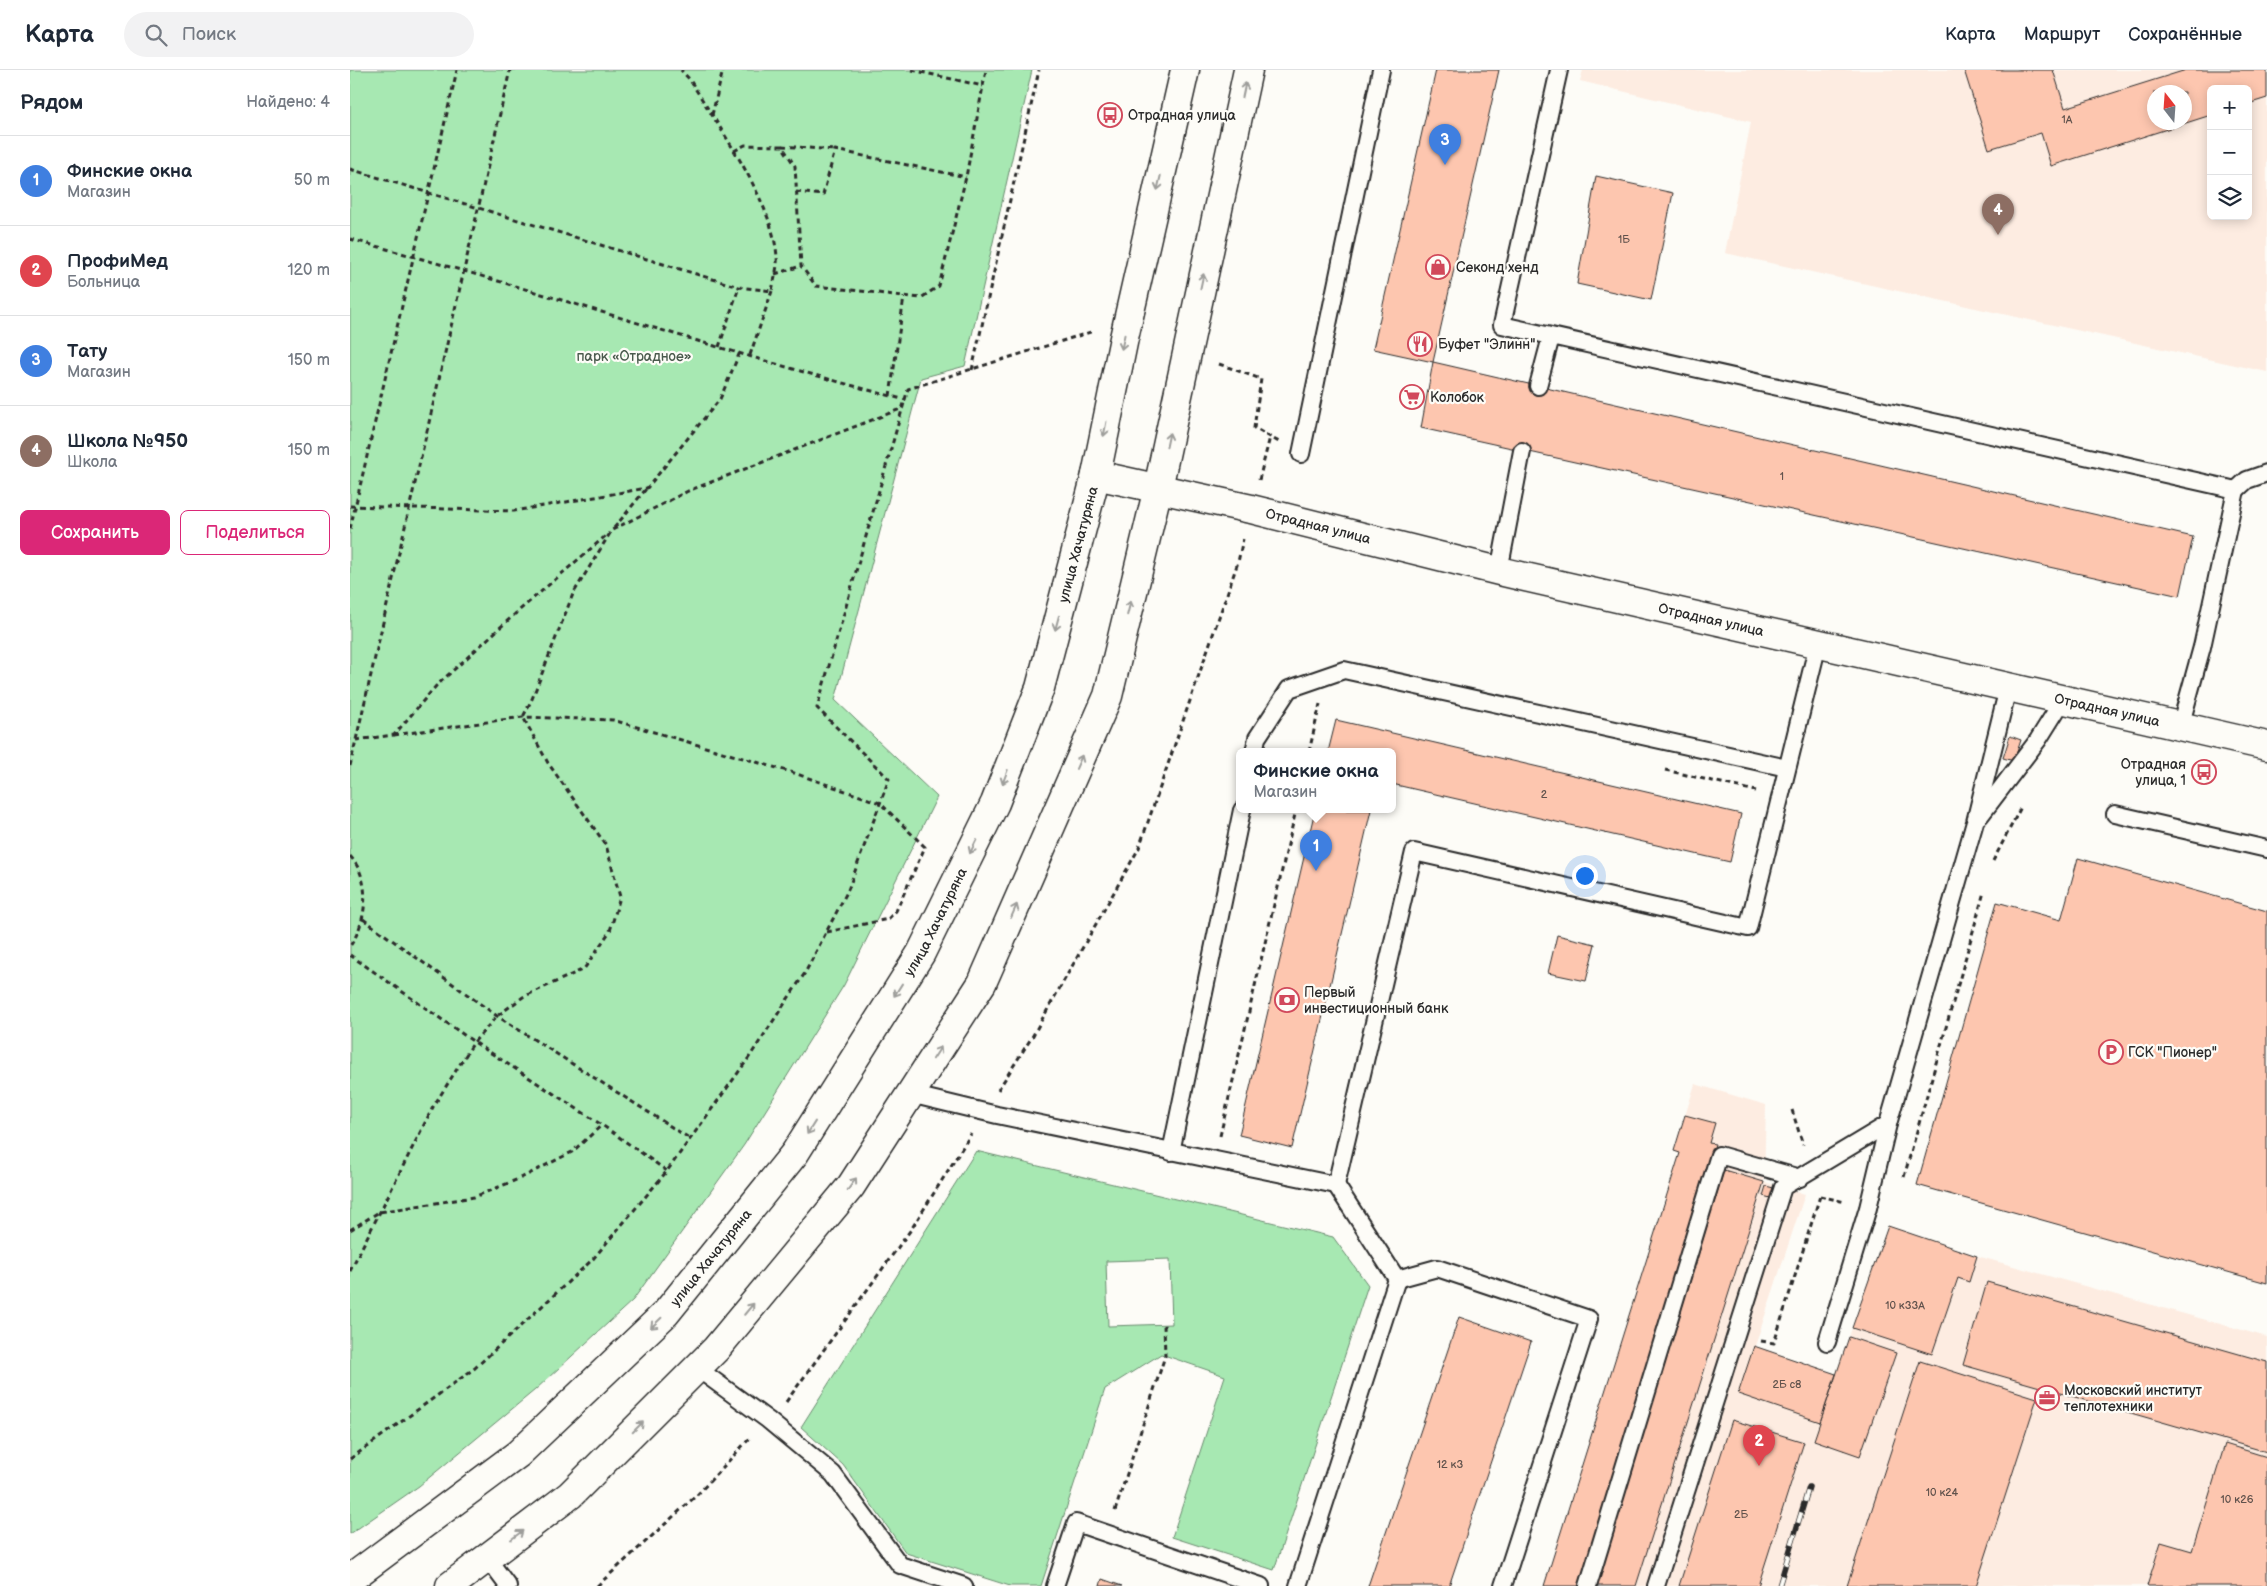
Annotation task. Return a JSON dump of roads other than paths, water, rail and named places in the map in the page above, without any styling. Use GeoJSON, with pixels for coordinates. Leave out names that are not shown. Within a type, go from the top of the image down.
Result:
{"type":"FeatureCollection","features":[{"type":"Feature","properties":{"kind":"main road","name":"улица Хачатуряна"},"geometry":{"type":"LineString","coordinates":[[350,1579],[518,1454],[666,1314],[795,1153],[921,953],[995,803],[1040,688],[1096,475],[1120,356],[1185,70]]}},
{"type":"Feature","properties":{"kind":"main road"},"geometry":{"type":"LineString","coordinates":[[450,1586],[570,1495],[716,1349],[851,1186],[982,983],[1108,696],[1158,488],[1248,70]]}},
{"type":"Feature","properties":{"kind":"main road","name":"Отрадная улица"},"geometry":{"type":"LineString","coordinates":[[1096,475],[1158,488],[1499,571],[2267,746]]}},
{"type":"Feature","properties":{"kind":"lane"},"geometry":{"type":"LineString","coordinates":[[1301,454],[1381,70]]}},
{"type":"Feature","properties":{"kind":"lane"},"geometry":{"type":"LineString","coordinates":[[1559,70],[1502,325],[2236,490]]}},
{"type":"Feature","properties":{"kind":"lane"},"geometry":{"type":"LineString","coordinates":[[1538,386],[1551,337]]}},
{"type":"Feature","properties":{"kind":"lane"},"geometry":{"type":"LineString","coordinates":[[1499,571],[1522,451]]}},
{"type":"Feature","properties":{"kind":"lane"},"geometry":{"type":"LineString","coordinates":[[2180,727],[2202,647],[2236,490],[2247,480],[2267,473]]}},
{"type":"Feature","properties":{"kind":"lane"},"geometry":{"type":"LineString","coordinates":[[1336,1185],[1414,852],[1748,928],[1818,644]]}},
{"type":"Feature","properties":{"kind":"lane"},"geometry":{"type":"LineString","coordinates":[[1255,748],[1257,738],[1289,689],[1344,670],[1787,768]]}},
{"type":"Feature","properties":{"kind":"lane"},"geometry":{"type":"LineString","coordinates":[[1827,1342],[1868,1208],[1888,1124],[1975,822],[2008,688]]}},
{"type":"Feature","properties":{"kind":"lane"},"geometry":{"type":"LineString","coordinates":[[1975,822],[2038,740],[2063,700]]}},
{"type":"Feature","properties":{"kind":"lane"},"geometry":{"type":"LineString","coordinates":[[1171,1152],[1241,813]]}},
{"type":"Feature","properties":{"kind":"lane"},"geometry":{"type":"LineString","coordinates":[[2114,814],[2267,849]]}},
{"type":"Feature","properties":{"kind":"lane"},"geometry":{"type":"LineString","coordinates":[[910,1094],[990,1114],[1336,1185],[1397,1279]]}},
{"type":"Feature","properties":{"kind":"lane"},"geometry":{"type":"LineString","coordinates":[[1656,1586],[1783,1187],[1888,1124]]}},
{"type":"Feature","properties":{"kind":"lane"},"geometry":{"type":"LineString","coordinates":[[1588,1586],[1719,1155],[1800,1178]]}},
{"type":"Feature","properties":{"kind":"lane"},"geometry":{"type":"LineString","coordinates":[[1397,1279],[1437,1268],[1589,1319],[1503,1586]]}},
{"type":"Feature","properties":{"kind":"lane"},"geometry":{"type":"LineString","coordinates":[[1298,1586],[1397,1279]]}},
{"type":"Feature","properties":{"kind":"lane"},"geometry":{"type":"LineString","coordinates":[[697,1368],[768,1420],[833,1474],[900,1566],[964,1586]]}},
{"type":"Feature","properties":{"kind":"lane"},"geometry":{"type":"LineString","coordinates":[[1055,1586],[1076,1523],[1261,1586]]}},
{"type":"Feature","properties":{"kind":"lane"},"geometry":{"type":"LineString","coordinates":[[487,1558],[508,1586]]}},
{"type":"Feature","properties":{"kind":"railway"},"geometry":{"type":"LineString","coordinates":[[1779,1586],[1809,1487]]}},
{"type":"Feature","properties":{"kind":"place","name":"Отрадная улица"},"geometry":{"type":"Point","coordinates":[1110,115]}},
{"type":"Feature","properties":{"kind":"place","name":"Тату"},"geometry":{"type":"Point","coordinates":[1445,165]}},
{"type":"Feature","properties":{"kind":"place","name":"Школа №950"},"geometry":{"type":"Point","coordinates":[1998,235]}},
{"type":"Feature","properties":{"kind":"place","name":"Секонд хенд"},"geometry":{"type":"Point","coordinates":[1438,267]}},
{"type":"Feature","properties":{"kind":"place","name":"Буфет \"Элинн\""},"geometry":{"type":"Point","coordinates":[1420,344]}},
{"type":"Feature","properties":{"kind":"place","name":"Колобок"},"geometry":{"type":"Point","coordinates":[1412,397]}},
{"type":"Feature","properties":{"kind":"place","name":"Отрадная улица, 1"},"geometry":{"type":"Point","coordinates":[2204,772]}},
{"type":"Feature","properties":{"kind":"place","name":"Финские окна"},"geometry":{"type":"Point","coordinates":[1316,871]}},
{"type":"Feature","properties":{"kind":"place","name":"Первый инвестиционный банк"},"geometry":{"type":"Point","coordinates":[1287,1000]}},
{"type":"Feature","properties":{"kind":"place","name":"ГСК \"Пионер\""},"geometry":{"type":"Point","coordinates":[2111,1052]}},
{"type":"Feature","properties":{"kind":"place","name":"Московский институт теплотехники"},"geometry":{"type":"Point","coordinates":[2047,1398]}},
{"type":"Feature","properties":{"kind":"place","name":"ПрофиМед"},"geometry":{"type":"Point","coordinates":[1759,1466]}},
{"type":"Feature","properties":{"kind":"park label","name":"парк «Отрадное»"},"geometry":{"type":"Point","coordinates":[634,356]}}]}
